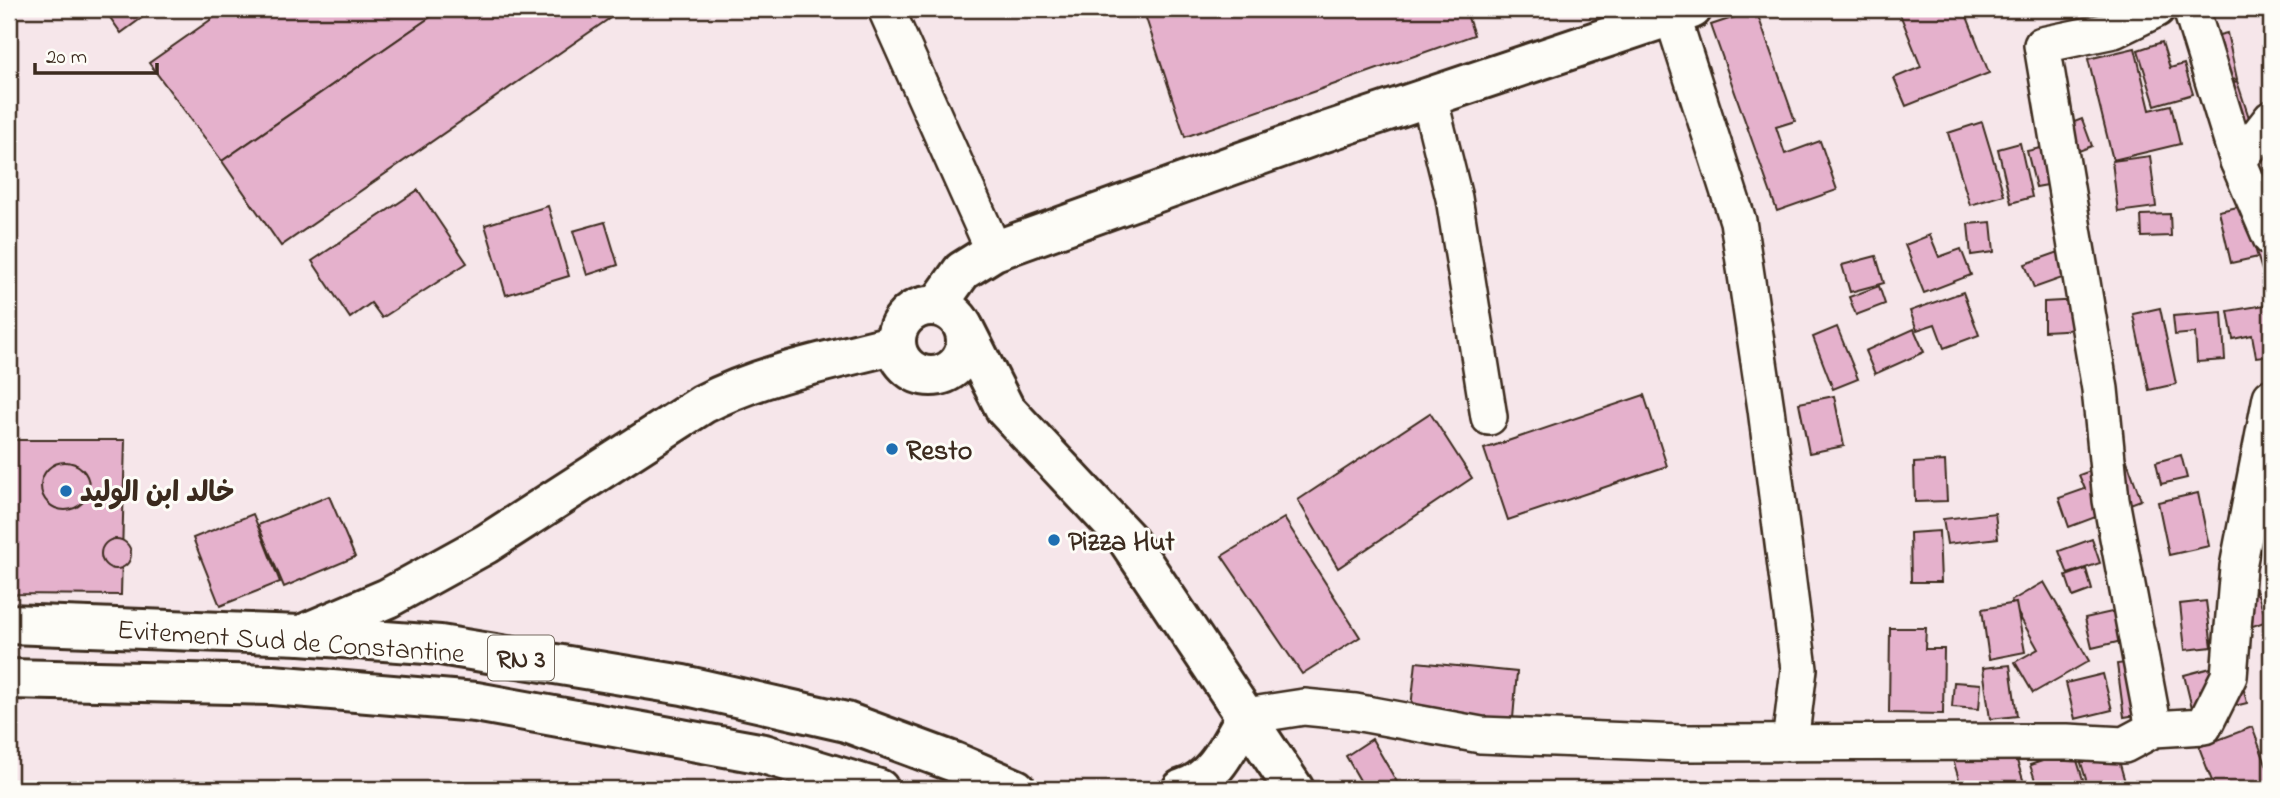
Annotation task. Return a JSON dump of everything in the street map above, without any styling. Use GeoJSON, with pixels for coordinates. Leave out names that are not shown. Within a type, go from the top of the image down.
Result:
{"type":"FeatureCollection","features":[{"type":"Feature","properties":{"kind":"main road"},"geometry":{"type":"LineString","coordinates":[[1294,789],[1127,539],[1005,409],[950,317],[962,271],[994,251],[1429,97],[1682,12]]}},
{"type":"Feature","properties":{"kind":"main road"},"geometry":{"type":"LineString","coordinates":[[928,376],[948,372],[962,358],[966,338],[950,317],[919,308],[904,318],[896,334],[895,344],[906,366],[916,373],[1005,409]]}},
{"type":"Feature","properties":{"kind":"main road"},"geometry":{"type":"LineString","coordinates":[[301,635],[388,598],[486,544],[704,404],[731,390],[767,376],[895,344]]}},
{"type":"Feature","properties":{"kind":"main road","name":"Evitement Sud de Constantine"},"geometry":{"type":"LineString","coordinates":[[9,624],[301,635],[440,645],[683,685],[846,722],[1010,785],[1050,789]]}},
{"type":"Feature","properties":{"kind":"main road","name":"Evitement Sud de Constantine"},"geometry":{"type":"LineString","coordinates":[[9,679],[272,685],[476,702],[764,754],[879,789]]}},
{"type":"Feature","properties":{"kind":"main road"},"geometry":{"type":"LineString","coordinates":[[1182,789],[1196,785],[1219,761],[1246,716]]}},
{"type":"Feature","properties":{"kind":"street"},"geometry":{"type":"LineString","coordinates":[[886,9],[994,251]]}},
{"type":"Feature","properties":{"kind":"street"},"geometry":{"type":"LineString","coordinates":[[2154,729],[2111,500],[2100,389],[2042,45],[2114,30],[2157,9]]}},
{"type":"Feature","properties":{"kind":"street"},"geometry":{"type":"LineString","coordinates":[[2191,9],[2238,161],[2271,238]]}},
{"type":"Feature","properties":{"kind":"street"},"geometry":{"type":"LineString","coordinates":[[1682,12],[1738,221],[1766,409],[1799,669],[1790,743]]}},
{"type":"Feature","properties":{"kind":"street"},"geometry":{"type":"LineString","coordinates":[[1429,97],[1454,198],[1489,417]]}},
{"type":"Feature","properties":{"kind":"street"},"geometry":{"type":"LineString","coordinates":[[2238,161],[2271,118]]}},
{"type":"Feature","properties":{"kind":"street"},"geometry":{"type":"LineString","coordinates":[[1246,716],[1304,707],[1354,712],[1481,735],[1681,743],[2067,742],[2124,745],[2154,729],[2204,726],[2229,676],[2238,566],[2271,397]]}},
{"type":"Feature","properties":{"kind":"building"},"geometry":{"type":"Polygon","coordinates":[[[104,9],[154,9],[121,33],[104,9]]]}},
{"type":"Feature","properties":{"kind":"building"},"geometry":{"type":"Polygon","coordinates":[[[226,9],[442,9],[222,161],[149,63],[226,9]]]}},
{"type":"Feature","properties":{"kind":"building"},"geometry":{"type":"Polygon","coordinates":[[[442,9],[623,9],[281,246],[222,161],[442,9]]]}},
{"type":"Feature","properties":{"kind":"building"},"geometry":{"type":"Polygon","coordinates":[[[1143,9],[1465,9],[1474,35],[1185,137],[1143,9]]]}},
{"type":"Feature","properties":{"kind":"building"},"geometry":{"type":"Polygon","coordinates":[[[1898,9],[1964,9],[1989,73],[1906,106],[1894,78],[1921,67],[1898,9]]]}},
{"type":"Feature","properties":{"kind":"building"},"geometry":{"type":"Polygon","coordinates":[[[2076,9],[2116,9],[2117,11],[2083,25],[2076,9]]]}},
{"type":"Feature","properties":{"kind":"building"},"geometry":{"type":"Polygon","coordinates":[[[1756,10],[1795,121],[1776,127],[1785,154],[1820,141],[1837,190],[1777,211],[1711,25],[1756,10]]]}},
{"type":"Feature","properties":{"kind":"building"},"geometry":{"type":"Polygon","coordinates":[[[2227,33],[2237,79],[2198,88],[2187,43],[2227,33]]]}},
{"type":"Feature","properties":{"kind":"building"},"geometry":{"type":"Polygon","coordinates":[[[2162,42],[2170,68],[2184,64],[2193,94],[2155,105],[2138,50],[2162,42]]]}},
{"type":"Feature","properties":{"kind":"building"},"geometry":{"type":"Polygon","coordinates":[[[2135,48],[2150,110],[2171,105],[2180,144],[2113,160],[2088,59],[2135,48]]]}},
{"type":"Feature","properties":{"kind":"building"},"geometry":{"type":"Polygon","coordinates":[[[2237,81],[2253,130],[2226,138],[2210,90],[2237,81]]]}},
{"type":"Feature","properties":{"kind":"building"},"geometry":{"type":"Polygon","coordinates":[[[2082,119],[2092,146],[2053,161],[2043,134],[2082,119]]]}},
{"type":"Feature","properties":{"kind":"building"},"geometry":{"type":"Polygon","coordinates":[[[1982,122],[2004,195],[1970,205],[1948,133],[1982,122]]]}},
{"type":"Feature","properties":{"kind":"building"},"geometry":{"type":"Polygon","coordinates":[[[2020,143],[2032,197],[2011,203],[1998,149],[2020,143]]]}},
{"type":"Feature","properties":{"kind":"building"},"geometry":{"type":"Polygon","coordinates":[[[2045,147],[2053,184],[2036,187],[2027,151],[2045,147]]]}},
{"type":"Feature","properties":{"kind":"building"},"geometry":{"type":"Polygon","coordinates":[[[2150,156],[2156,207],[2118,212],[2112,161],[2150,156]]]}},
{"type":"Feature","properties":{"kind":"building"},"geometry":{"type":"Polygon","coordinates":[[[418,190],[467,263],[382,318],[371,303],[350,318],[312,261],[418,190]]]}},
{"type":"Feature","properties":{"kind":"building"},"geometry":{"type":"Polygon","coordinates":[[[2252,204],[2263,256],[2231,263],[2219,211],[2252,204]]]}},
{"type":"Feature","properties":{"kind":"building"},"geometry":{"type":"Polygon","coordinates":[[[548,206],[569,276],[506,295],[485,225],[548,206]]]}},
{"type":"Feature","properties":{"kind":"building"},"geometry":{"type":"Polygon","coordinates":[[[2170,214],[2171,236],[2142,237],[2141,215],[2170,214]]]}},
{"type":"Feature","properties":{"kind":"building"},"geometry":{"type":"Polygon","coordinates":[[[605,222],[618,265],[587,275],[573,231],[605,222]]]}},
{"type":"Feature","properties":{"kind":"building"},"geometry":{"type":"Polygon","coordinates":[[[1991,222],[1994,252],[1971,255],[1968,224],[1991,222]]]}},
{"type":"Feature","properties":{"kind":"building"},"geometry":{"type":"Polygon","coordinates":[[[1930,235],[1939,257],[1961,249],[1971,275],[1924,293],[1905,245],[1930,235]]]}},
{"type":"Feature","properties":{"kind":"building"},"geometry":{"type":"Polygon","coordinates":[[[2271,244],[2271,278],[2265,280],[2255,248],[2271,244]]]}},
{"type":"Feature","properties":{"kind":"building"},"geometry":{"type":"Polygon","coordinates":[[[2073,247],[2082,271],[2034,288],[2025,264],[2073,247]]]}},
{"type":"Feature","properties":{"kind":"building"},"geometry":{"type":"Polygon","coordinates":[[[1876,256],[1884,283],[1850,292],[1842,265],[1876,256]]]}},
{"type":"Feature","properties":{"kind":"building"},"geometry":{"type":"Polygon","coordinates":[[[1879,286],[1885,304],[1856,315],[1849,297],[1879,286]]]}},
{"type":"Feature","properties":{"kind":"building"},"geometry":{"type":"Polygon","coordinates":[[[1963,292],[1979,335],[1944,348],[1935,324],[1917,330],[1910,311],[1963,292]]]}},
{"type":"Feature","properties":{"kind":"building"},"geometry":{"type":"Polygon","coordinates":[[[2080,300],[2082,329],[2044,331],[2044,302],[2080,300]]]}},
{"type":"Feature","properties":{"kind":"building"},"geometry":{"type":"Polygon","coordinates":[[[2271,304],[2271,355],[2256,357],[2252,335],[2233,339],[2228,311],[2271,304]]]}},
{"type":"Feature","properties":{"kind":"building"},"geometry":{"type":"Polygon","coordinates":[[[2160,308],[2176,384],[2149,390],[2133,314],[2160,308]]]}},
{"type":"Feature","properties":{"kind":"building"},"geometry":{"type":"Polygon","coordinates":[[[2222,312],[2225,360],[2197,362],[2195,333],[2175,335],[2173,316],[2222,312]]]}},
{"type":"Feature","properties":{"kind":"building"},"geometry":{"type":"Polygon","coordinates":[[[1837,327],[1858,379],[1833,389],[1813,337],[1837,327]]]}},
{"type":"Feature","properties":{"kind":"building"},"geometry":{"type":"Polygon","coordinates":[[[1914,329],[1924,352],[1875,374],[1865,351],[1914,329]]]}},
{"type":"Feature","properties":{"kind":"building"},"geometry":{"type":"Polygon","coordinates":[[[1644,395],[1667,466],[1508,520],[1484,449],[1644,395]]]}},
{"type":"Feature","properties":{"kind":"building"},"geometry":{"type":"Polygon","coordinates":[[[1834,396],[1844,446],[1809,453],[1799,403],[1834,396]]]}},
{"type":"Feature","properties":{"kind":"building"},"geometry":{"type":"Polygon","coordinates":[[[1430,413],[1472,478],[1338,568],[1298,500],[1430,413]]]}},
{"type":"Feature","properties":{"kind":"building","name":"خالد ابن الوليد"},"geometry":{"type":"Polygon","coordinates":[[[9,440],[125,440],[121,595],[9,594],[9,440]]]}},
{"type":"Feature","properties":{"kind":"building"},"geometry":{"type":"Polygon","coordinates":[[[2181,455],[2187,478],[2161,484],[2156,462],[2181,455]]]}},
{"type":"Feature","properties":{"kind":"building"},"geometry":{"type":"Polygon","coordinates":[[[2126,458],[2141,500],[2069,527],[2059,498],[2085,489],[2079,475],[2126,458]]]}},
{"type":"Feature","properties":{"kind":"building"},"geometry":{"type":"Polygon","coordinates":[[[1945,461],[1947,501],[1915,502],[1914,463],[1945,461]]]}},
{"type":"Feature","properties":{"kind":"building"},"geometry":{"type":"Polygon","coordinates":[[[65,462],[74,463],[82,469],[88,477],[88,495],[82,503],[74,509],[65,510],[56,509],[48,503],[42,495],[41,486],[42,477],[48,469],[56,463],[65,462]]]}},
{"type":"Feature","properties":{"kind":"building"},"geometry":{"type":"Polygon","coordinates":[[[2198,493],[2209,546],[2169,555],[2158,502],[2198,493]]]}},
{"type":"Feature","properties":{"kind":"building"},"geometry":{"type":"Polygon","coordinates":[[[329,496],[355,557],[284,587],[258,525],[329,496]]]}},
{"type":"Feature","properties":{"kind":"building"},"geometry":{"type":"Polygon","coordinates":[[[1995,513],[1998,538],[1947,544],[1943,519],[1995,513]]]}},
{"type":"Feature","properties":{"kind":"building"},"geometry":{"type":"Polygon","coordinates":[[[253,514],[280,582],[220,606],[193,538],[253,514]]]}},
{"type":"Feature","properties":{"kind":"building"},"geometry":{"type":"Polygon","coordinates":[[[1284,518],[1360,637],[1302,674],[1222,556],[1284,518]]]}},
{"type":"Feature","properties":{"kind":"building"},"geometry":{"type":"Polygon","coordinates":[[[1939,531],[1941,582],[1911,582],[1910,533],[1939,531]]]}},
{"type":"Feature","properties":{"kind":"building"},"geometry":{"type":"Polygon","coordinates":[[[116,539],[127,543],[131,554],[127,565],[116,569],[105,565],[101,554],[105,543],[116,539]]]}},
{"type":"Feature","properties":{"kind":"building"},"geometry":{"type":"Polygon","coordinates":[[[2092,539],[2100,563],[2068,574],[2059,551],[2092,539]]]}},
{"type":"Feature","properties":{"kind":"building"},"geometry":{"type":"Polygon","coordinates":[[[2086,569],[2092,590],[2073,597],[2066,576],[2086,569]]]}},
{"type":"Feature","properties":{"kind":"building"},"geometry":{"type":"Polygon","coordinates":[[[2044,582],[2089,661],[2033,693],[2015,662],[2038,649],[2011,601],[2044,582]]]}},
{"type":"Feature","properties":{"kind":"building"},"geometry":{"type":"Polygon","coordinates":[[[2256,589],[2267,621],[2239,631],[2227,599],[2256,589]]]}},
{"type":"Feature","properties":{"kind":"building"},"geometry":{"type":"Polygon","coordinates":[[[2206,601],[2212,647],[2185,650],[2180,604],[2206,601]]]}},
{"type":"Feature","properties":{"kind":"building"},"geometry":{"type":"Polygon","coordinates":[[[2016,603],[2025,652],[1989,659],[1982,609],[2016,603]]]}},
{"type":"Feature","properties":{"kind":"building"},"geometry":{"type":"Polygon","coordinates":[[[2116,611],[2147,635],[2092,648],[2085,618],[2116,611]]]}},
{"type":"Feature","properties":{"kind":"building"},"geometry":{"type":"Polygon","coordinates":[[[1890,628],[1926,628],[1925,649],[1944,649],[1943,714],[1889,713],[1890,628]]]}},
{"type":"Feature","properties":{"kind":"building"},"geometry":{"type":"Polygon","coordinates":[[[2141,661],[2148,713],[2124,717],[2117,664],[2141,661]]]}},
{"type":"Feature","properties":{"kind":"building"},"geometry":{"type":"Polygon","coordinates":[[[2237,661],[2247,703],[2194,716],[2184,675],[2237,661]]]}},
{"type":"Feature","properties":{"kind":"building"},"geometry":{"type":"Polygon","coordinates":[[[1416,662],[1517,672],[1512,730],[1410,717],[1416,662]]]}},
{"type":"Feature","properties":{"kind":"building"},"geometry":{"type":"Polygon","coordinates":[[[2010,665],[2017,716],[1990,719],[1983,668],[2010,665]]]}},
{"type":"Feature","properties":{"kind":"building"},"geometry":{"type":"Polygon","coordinates":[[[2103,674],[2112,710],[2075,719],[2066,683],[2103,674]]]}},
{"type":"Feature","properties":{"kind":"building"},"geometry":{"type":"Polygon","coordinates":[[[1954,682],[1981,684],[1979,709],[1952,707],[1954,682]]]}},
{"type":"Feature","properties":{"kind":"building"},"geometry":{"type":"Polygon","coordinates":[[[2252,727],[2271,777],[2271,789],[2215,789],[2199,747],[2252,727]]]}},
{"type":"Feature","properties":{"kind":"building"},"geometry":{"type":"Polygon","coordinates":[[[1372,739],[1401,789],[1365,789],[1346,756],[1372,739]]]}},
{"type":"Feature","properties":{"kind":"building"},"geometry":{"type":"Polygon","coordinates":[[[2011,742],[2026,789],[1962,789],[1953,760],[2011,742]]]}},
{"type":"Feature","properties":{"kind":"building"},"geometry":{"type":"Polygon","coordinates":[[[2114,743],[2127,789],[2089,789],[2078,753],[2114,743]]]}},
{"type":"Feature","properties":{"kind":"building"},"geometry":{"type":"Polygon","coordinates":[[[2074,751],[2086,789],[2038,789],[2030,765],[2074,751]]]}},
{"type":"Feature","properties":{"kind":"place","name":"Resto"},"geometry":{"type":"Point","coordinates":[892,449]}},
{"type":"Feature","properties":{"kind":"place","name":"خالد ابن الوليد"},"geometry":{"type":"Point","coordinates":[66,491]}},
{"type":"Feature","properties":{"kind":"place","name":"Pizza Hut"},"geometry":{"type":"Point","coordinates":[1054,540]}}]}
